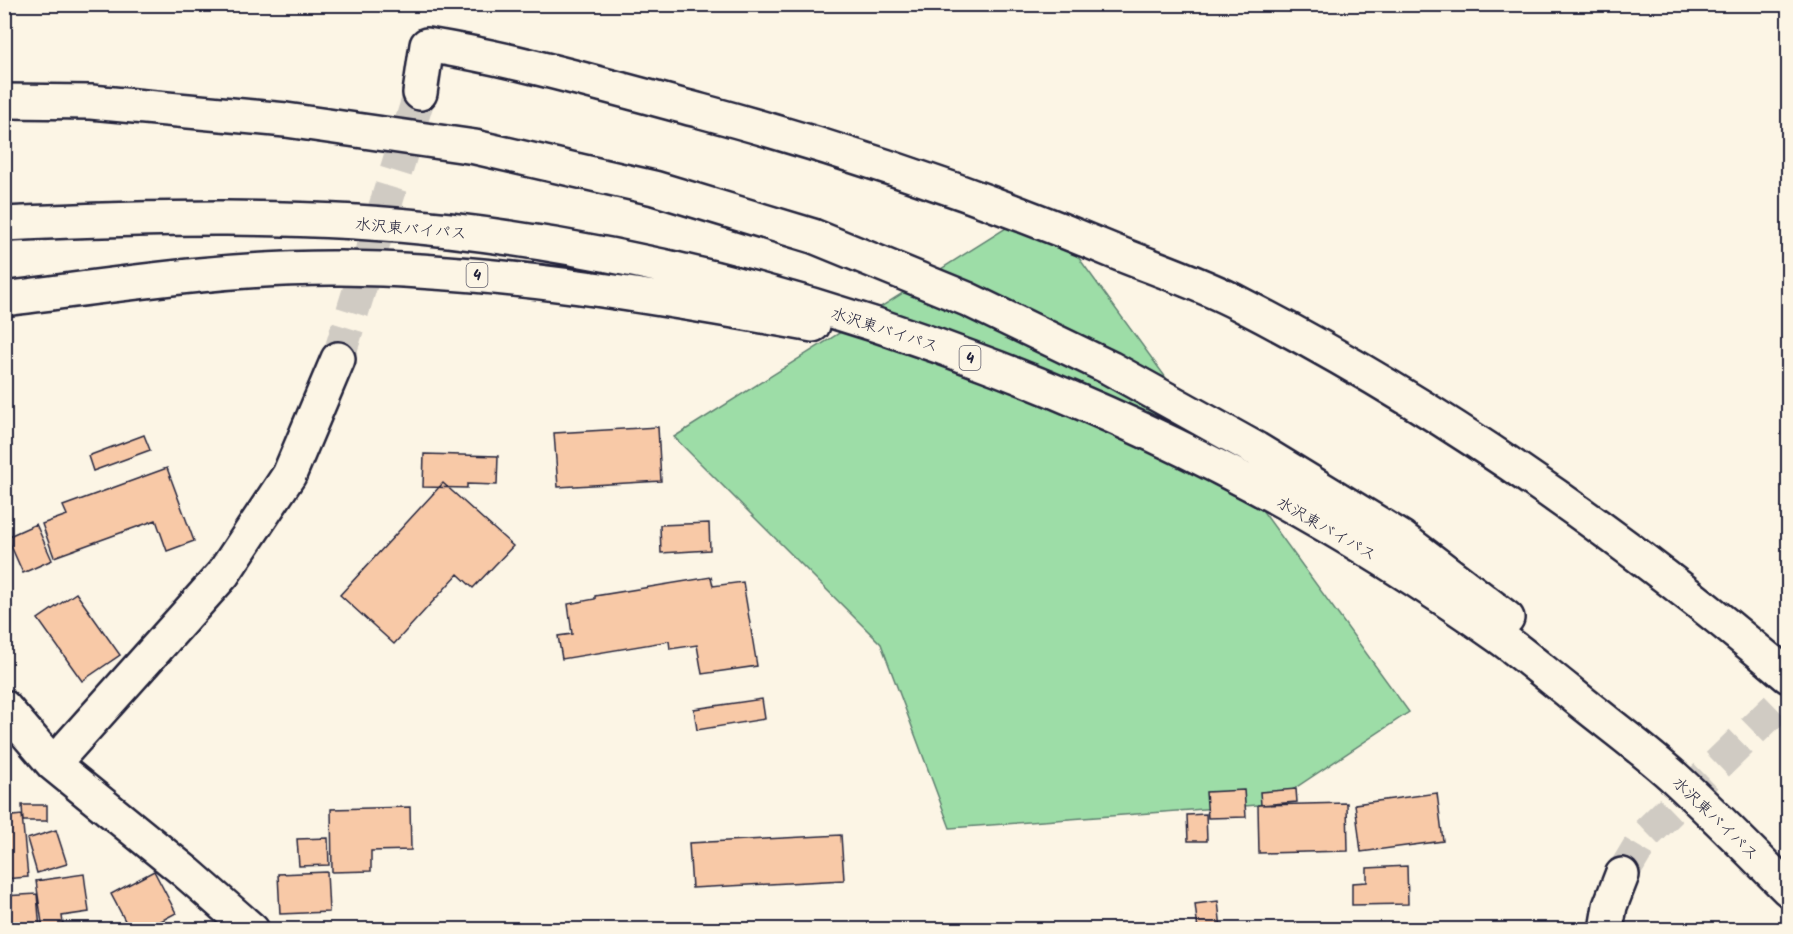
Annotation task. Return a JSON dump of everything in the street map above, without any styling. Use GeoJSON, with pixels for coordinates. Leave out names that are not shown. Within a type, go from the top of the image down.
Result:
{"type":"FeatureCollection","features":[{"type":"Feature","properties":{"kind":"main road"},"geometry":{"type":"LineString","coordinates":[[420,93],[427,45],[499,57],[783,133],[1031,217],[1238,302],[1426,408],[1563,500],[1737,633],[1787,690]]}},
{"type":"Feature","properties":{"kind":"main road","name":"4"},"geometry":{"type":"LineString","coordinates":[[4,101],[92,102],[286,120],[475,147],[654,188],[813,236],[967,299],[1110,368],[1256,449],[1402,538],[1516,625],[1589,687],[1674,777]]}},
{"type":"Feature","properties":{"kind":"main road","name":"水沢東バイパス"},"geometry":{"type":"LineString","coordinates":[[4,224],[144,217],[297,219],[448,230],[599,253],[753,287],[945,348],[1133,425],[1319,520],[1499,637],[1674,777],[1788,889]]}},
{"type":"Feature","properties":{"kind":"main road","name":"4"},"geometry":{"type":"LineString","coordinates":[[4,299],[228,273],[339,268],[458,273],[605,289],[945,348]]}},
{"type":"Feature","properties":{"kind":"main road"},"geometry":{"type":"LineString","coordinates":[[53,764],[223,574],[289,475],[338,359]]}},
{"type":"Feature","properties":{"kind":"main road"},"geometry":{"type":"LineString","coordinates":[[4,707],[53,764],[187,873],[252,930]]}},
{"type":"Feature","properties":{"kind":"main road"},"geometry":{"type":"LineString","coordinates":[[1606,930],[1610,906],[1622,875]]}},
{"type":"Feature","properties":{"kind":"green space"},"geometry":{"type":"Polygon","coordinates":[[[1041,206],[1409,712],[1271,804],[950,828],[881,644],[674,437],[1041,206]]]}},
{"type":"Feature","properties":{"kind":"building"},"geometry":{"type":"Polygon","coordinates":[[[658,427],[661,481],[558,487],[554,433],[658,427]]]}},
{"type":"Feature","properties":{"kind":"building"},"geometry":{"type":"Polygon","coordinates":[[[144,435],[150,450],[93,471],[88,456],[144,435]]]}},
{"type":"Feature","properties":{"kind":"building"},"geometry":{"type":"Polygon","coordinates":[[[424,454],[498,456],[497,485],[467,484],[467,488],[423,487],[424,454]]]}},
{"type":"Feature","properties":{"kind":"building"},"geometry":{"type":"Polygon","coordinates":[[[167,468],[194,541],[167,551],[156,520],[54,557],[42,524],[67,515],[63,506],[167,468]]]}},
{"type":"Feature","properties":{"kind":"building"},"geometry":{"type":"Polygon","coordinates":[[[443,483],[513,546],[473,588],[458,574],[394,644],[340,595],[443,483]]]}},
{"type":"Feature","properties":{"kind":"building"},"geometry":{"type":"Polygon","coordinates":[[[709,523],[710,550],[661,553],[660,525],[709,523]]]}},
{"type":"Feature","properties":{"kind":"building"},"geometry":{"type":"Polygon","coordinates":[[[36,524],[52,560],[23,573],[7,537],[36,524]]]}},
{"type":"Feature","properties":{"kind":"building"},"geometry":{"type":"Polygon","coordinates":[[[711,577],[713,586],[743,582],[757,666],[702,674],[697,645],[670,649],[669,641],[562,659],[558,636],[572,634],[568,604],[595,599],[595,596],[711,577]]]}},
{"type":"Feature","properties":{"kind":"building"},"geometry":{"type":"Polygon","coordinates":[[[76,593],[120,655],[82,681],[38,619],[76,593]]]}},
{"type":"Feature","properties":{"kind":"building"},"geometry":{"type":"Polygon","coordinates":[[[762,699],[765,719],[697,730],[694,709],[762,699]]]}},
{"type":"Feature","properties":{"kind":"building"},"geometry":{"type":"Polygon","coordinates":[[[1296,789],[1297,802],[1261,805],[1260,792],[1296,789]]]}},
{"type":"Feature","properties":{"kind":"building"},"geometry":{"type":"Polygon","coordinates":[[[1244,790],[1246,817],[1208,818],[1206,792],[1244,790]]]}},
{"type":"Feature","properties":{"kind":"building"},"geometry":{"type":"Polygon","coordinates":[[[1437,793],[1443,841],[1361,852],[1355,804],[1437,793]]]}},
{"type":"Feature","properties":{"kind":"building"},"geometry":{"type":"Polygon","coordinates":[[[1347,803],[1348,851],[1259,853],[1258,805],[1347,803]]]}},
{"type":"Feature","properties":{"kind":"building"},"geometry":{"type":"Polygon","coordinates":[[[22,805],[47,805],[47,821],[23,821],[22,805]]]}},
{"type":"Feature","properties":{"kind":"building"},"geometry":{"type":"Polygon","coordinates":[[[410,807],[411,850],[371,851],[371,871],[332,872],[331,809],[410,807]]]}},
{"type":"Feature","properties":{"kind":"building"},"geometry":{"type":"Polygon","coordinates":[[[1206,814],[1207,841],[1188,841],[1187,815],[1206,814]]]}},
{"type":"Feature","properties":{"kind":"building"},"geometry":{"type":"Polygon","coordinates":[[[22,815],[28,877],[4,879],[4,817],[22,815]]]}},
{"type":"Feature","properties":{"kind":"building"},"geometry":{"type":"Polygon","coordinates":[[[56,830],[67,864],[37,873],[27,839],[56,830]]]}},
{"type":"Feature","properties":{"kind":"building"},"geometry":{"type":"Polygon","coordinates":[[[841,835],[844,880],[692,888],[689,843],[841,835]]]}},
{"type":"Feature","properties":{"kind":"building"},"geometry":{"type":"Polygon","coordinates":[[[328,838],[329,865],[299,866],[297,839],[328,838]]]}},
{"type":"Feature","properties":{"kind":"building"},"geometry":{"type":"Polygon","coordinates":[[[1407,866],[1408,904],[1352,905],[1352,883],[1367,882],[1367,868],[1407,866]]]}},
{"type":"Feature","properties":{"kind":"building"},"geometry":{"type":"Polygon","coordinates":[[[154,871],[176,913],[144,930],[130,930],[111,894],[154,871]]]}},
{"type":"Feature","properties":{"kind":"building"},"geometry":{"type":"Polygon","coordinates":[[[327,872],[329,912],[280,914],[278,874],[327,872]]]}},
{"type":"Feature","properties":{"kind":"building"},"geometry":{"type":"Polygon","coordinates":[[[84,874],[89,912],[62,916],[64,930],[43,930],[36,881],[84,874]]]}},
{"type":"Feature","properties":{"kind":"building"},"geometry":{"type":"Polygon","coordinates":[[[37,894],[40,930],[4,930],[4,896],[37,894]]]}},
{"type":"Feature","properties":{"kind":"building"},"geometry":{"type":"Polygon","coordinates":[[[1218,901],[1221,929],[1198,930],[1195,904],[1218,901]]]}},
{"type":"Feature","properties":{"kind":"tunnel"},"geometry":{"type":"LineString","coordinates":[[338,359],[420,93]]}},
{"type":"Feature","properties":{"kind":"tunnel"},"geometry":{"type":"LineString","coordinates":[[1622,875],[1647,833],[1785,699]]}}]}
